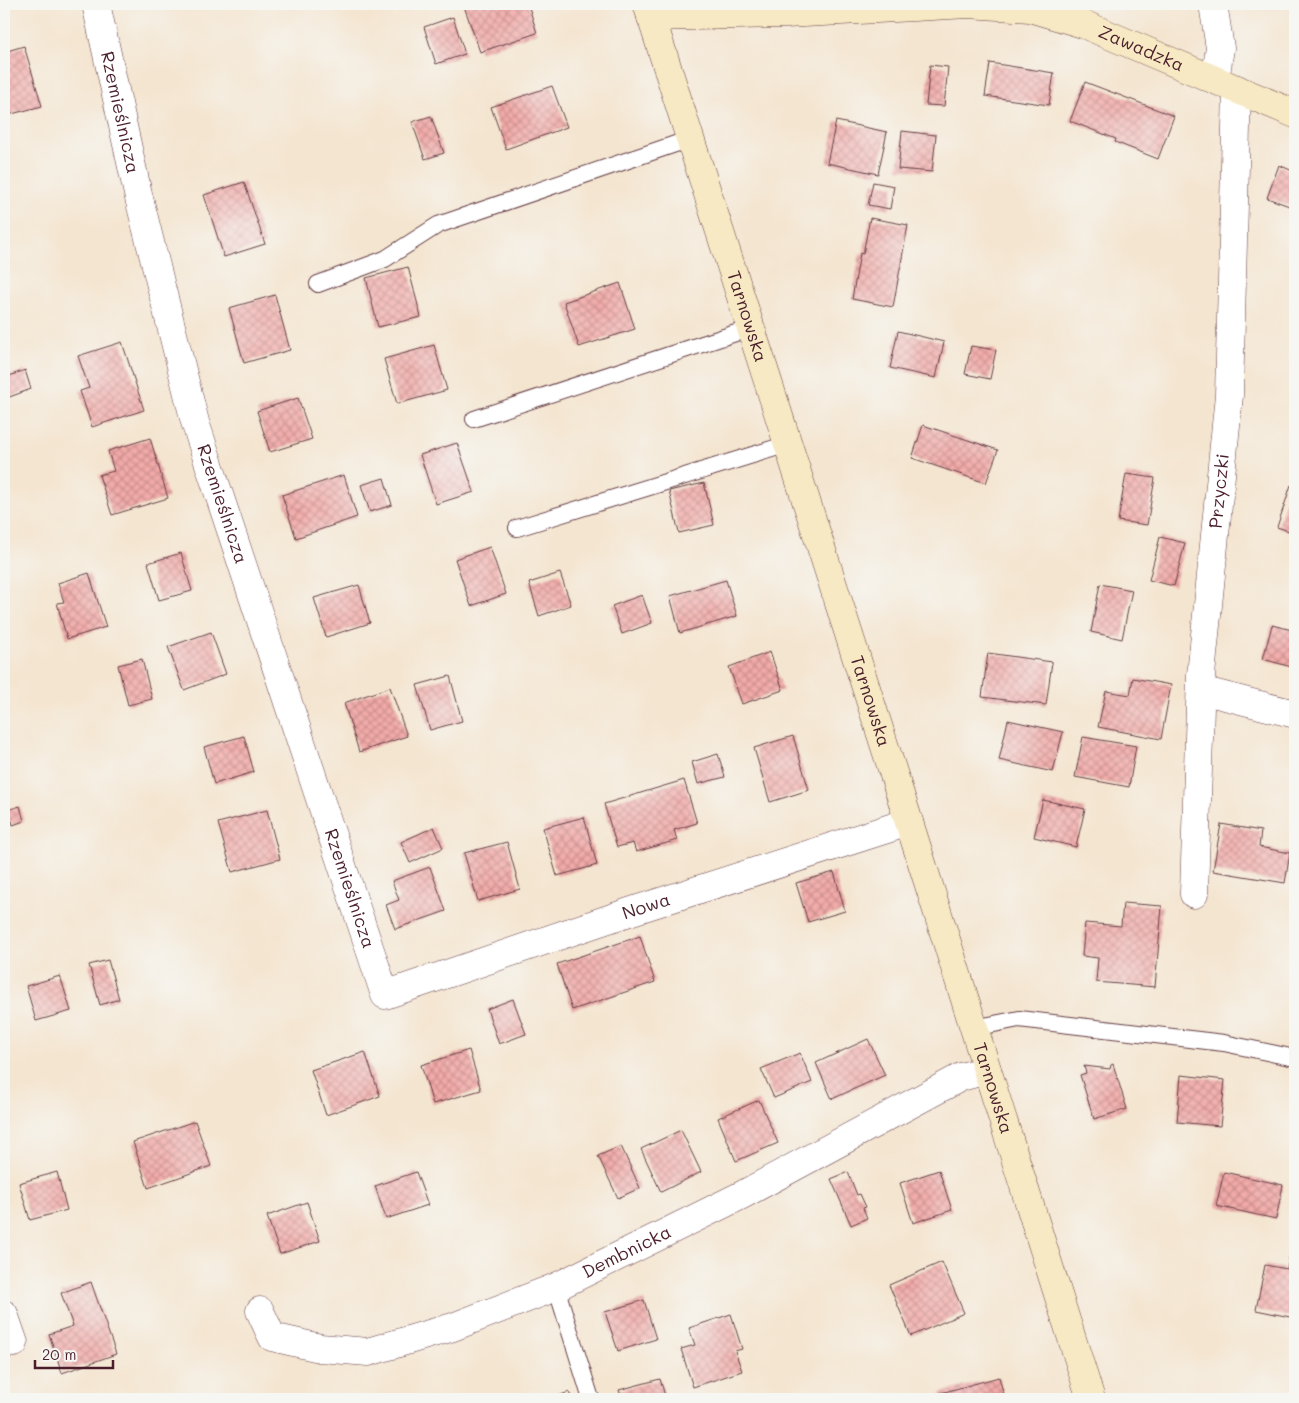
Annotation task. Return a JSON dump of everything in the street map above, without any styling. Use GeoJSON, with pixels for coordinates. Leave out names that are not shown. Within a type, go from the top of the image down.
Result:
{"type":"FeatureCollection","features":[{"type":"Feature","properties":{"kind":"main road","name":"Zawadzka"},"geometry":{"type":"LineString","coordinates":[[649,11],[700,18],[968,4],[1030,8],[1083,24],[1295,114]]}},
{"type":"Feature","properties":{"kind":"main road","name":"Tarnowska"},"geometry":{"type":"LineString","coordinates":[[649,11],[1092,1399]]}},
{"type":"Feature","properties":{"kind":"street","name":"Rzemieślnicza"},"geometry":{"type":"LineString","coordinates":[[96,4],[138,194],[196,422],[385,995]]}},
{"type":"Feature","properties":{"kind":"street","name":"Przyczki"},"geometry":{"type":"LineString","coordinates":[[1194,894],[1201,690],[1229,395],[1226,84],[1214,4]]}},
{"type":"Feature","properties":{"kind":"street"},"geometry":{"type":"LineString","coordinates":[[1201,690],[1295,714]]}},
{"type":"Feature","properties":{"kind":"street","name":"Nowa"},"geometry":{"type":"LineString","coordinates":[[385,995],[632,911],[909,822]]}},
{"type":"Feature","properties":{"kind":"street","name":"Dembnicka"},"geometry":{"type":"LineString","coordinates":[[260,1311],[272,1337],[320,1348],[368,1352],[453,1327],[556,1286],[742,1195],[961,1077],[987,1070]]}},
{"type":"Feature","properties":{"kind":"street"},"geometry":{"type":"LineString","coordinates":[[4,1314],[14,1342]]}},
{"type":"Feature","properties":{"kind":"lane"},"geometry":{"type":"LineString","coordinates":[[318,284],[385,259],[438,225],[690,139]]}},
{"type":"Feature","properties":{"kind":"lane"},"geometry":{"type":"LineString","coordinates":[[474,419],[751,328]]}},
{"type":"Feature","properties":{"kind":"lane"},"geometry":{"type":"LineString","coordinates":[[517,528],[788,444]]}},
{"type":"Feature","properties":{"kind":"lane"},"geometry":{"type":"LineString","coordinates":[[974,1028],[1020,1019],[1224,1043],[1295,1058]]}},
{"type":"Feature","properties":{"kind":"lane"},"geometry":{"type":"LineString","coordinates":[[556,1286],[591,1399]]}},
{"type":"Feature","properties":{"kind":"building"},"geometry":{"type":"Polygon","coordinates":[[[470,4],[528,4],[537,33],[480,52],[464,6],[470,4]]]}},
{"type":"Feature","properties":{"kind":"building"},"geometry":{"type":"Polygon","coordinates":[[[453,17],[465,54],[436,64],[424,27],[453,17]]]}},
{"type":"Feature","properties":{"kind":"building"},"geometry":{"type":"Polygon","coordinates":[[[24,46],[42,106],[4,116],[4,52],[24,46]]]}},
{"type":"Feature","properties":{"kind":"building"},"geometry":{"type":"Polygon","coordinates":[[[990,63],[1054,73],[1049,105],[985,96],[990,63]]]}},
{"type":"Feature","properties":{"kind":"building"},"geometry":{"type":"Polygon","coordinates":[[[930,65],[948,67],[944,106],[926,105],[930,65]]]}},
{"type":"Feature","properties":{"kind":"building"},"geometry":{"type":"Polygon","coordinates":[[[1085,82],[1174,116],[1158,159],[1115,142],[1116,139],[1070,121],[1085,82]]]}},
{"type":"Feature","properties":{"kind":"building"},"geometry":{"type":"Polygon","coordinates":[[[552,86],[567,127],[506,149],[491,107],[552,86]]]}},
{"type":"Feature","properties":{"kind":"building"},"geometry":{"type":"Polygon","coordinates":[[[431,116],[444,153],[425,159],[412,122],[431,116]]]}},
{"type":"Feature","properties":{"kind":"building"},"geometry":{"type":"Polygon","coordinates":[[[836,121],[887,132],[878,174],[827,163],[836,121]]]}},
{"type":"Feature","properties":{"kind":"building"},"geometry":{"type":"Polygon","coordinates":[[[902,131],[936,135],[932,172],[898,169],[902,131]]]}},
{"type":"Feature","properties":{"kind":"building"},"geometry":{"type":"Polygon","coordinates":[[[1279,165],[1295,172],[1295,208],[1267,198],[1279,165]]]}},
{"type":"Feature","properties":{"kind":"building"},"geometry":{"type":"Polygon","coordinates":[[[244,182],[265,244],[224,257],[204,195],[244,182]]]}},
{"type":"Feature","properties":{"kind":"building"},"geometry":{"type":"Polygon","coordinates":[[[873,182],[894,186],[890,209],[868,205],[873,182]]]}},
{"type":"Feature","properties":{"kind":"building"},"geometry":{"type":"Polygon","coordinates":[[[4,202],[10,219],[4,221],[4,202]]]}},
{"type":"Feature","properties":{"kind":"building"},"geometry":{"type":"Polygon","coordinates":[[[870,218],[908,225],[893,307],[852,299],[860,253],[863,254],[870,218]]]}},
{"type":"Feature","properties":{"kind":"building"},"geometry":{"type":"Polygon","coordinates":[[[408,267],[421,317],[378,327],[366,278],[408,267]]]}},
{"type":"Feature","properties":{"kind":"building"},"geometry":{"type":"Polygon","coordinates":[[[620,283],[635,329],[579,347],[564,302],[620,283]]]}},
{"type":"Feature","properties":{"kind":"building"},"geometry":{"type":"Polygon","coordinates":[[[275,295],[290,350],[244,363],[229,308],[275,295]]]}},
{"type":"Feature","properties":{"kind":"building"},"geometry":{"type":"Polygon","coordinates":[[[898,331],[944,342],[936,378],[890,368],[898,331]]]}},
{"type":"Feature","properties":{"kind":"building"},"geometry":{"type":"Polygon","coordinates":[[[122,342],[144,410],[92,427],[80,391],[89,388],[78,356],[122,342]]]}},
{"type":"Feature","properties":{"kind":"building"},"geometry":{"type":"Polygon","coordinates":[[[434,345],[447,390],[397,404],[384,359],[434,345]]]}},
{"type":"Feature","properties":{"kind":"building"},"geometry":{"type":"Polygon","coordinates":[[[971,346],[996,350],[990,379],[965,374],[971,346]]]}},
{"type":"Feature","properties":{"kind":"building"},"geometry":{"type":"Polygon","coordinates":[[[25,370],[31,389],[4,399],[4,378],[25,370]]]}},
{"type":"Feature","properties":{"kind":"building"},"geometry":{"type":"Polygon","coordinates":[[[298,398],[312,439],[270,452],[257,411],[298,398]]]}},
{"type":"Feature","properties":{"kind":"building"},"geometry":{"type":"Polygon","coordinates":[[[923,425],[998,450],[986,483],[912,458],[923,425]]]}},
{"type":"Feature","properties":{"kind":"building"},"geometry":{"type":"Polygon","coordinates":[[[150,438],[168,498],[112,515],[99,475],[114,471],[108,451],[150,438]]]}},
{"type":"Feature","properties":{"kind":"building"},"geometry":{"type":"Polygon","coordinates":[[[457,443],[474,492],[436,504],[420,455],[457,443]]]}},
{"type":"Feature","properties":{"kind":"building"},"geometry":{"type":"Polygon","coordinates":[[[1126,474],[1155,478],[1147,525],[1118,521],[1126,474]]]}},
{"type":"Feature","properties":{"kind":"building"},"geometry":{"type":"Polygon","coordinates":[[[344,475],[357,517],[296,538],[282,495],[344,475]]]}},
{"type":"Feature","properties":{"kind":"building"},"geometry":{"type":"Polygon","coordinates":[[[384,478],[392,505],[370,512],[361,485],[384,478]]]}},
{"type":"Feature","properties":{"kind":"building"},"geometry":{"type":"Polygon","coordinates":[[[704,483],[714,525],[679,533],[669,491],[704,483]]]}},
{"type":"Feature","properties":{"kind":"building"},"geometry":{"type":"Polygon","coordinates":[[[1291,485],[1295,487],[1295,533],[1277,527],[1291,485]]]}},
{"type":"Feature","properties":{"kind":"building"},"geometry":{"type":"Polygon","coordinates":[[[1160,537],[1185,543],[1174,586],[1149,580],[1160,537]]]}},
{"type":"Feature","properties":{"kind":"building"},"geometry":{"type":"Polygon","coordinates":[[[490,547],[506,594],[471,606],[455,559],[490,547]]]}},
{"type":"Feature","properties":{"kind":"building"},"geometry":{"type":"Polygon","coordinates":[[[181,553],[192,591],[159,600],[148,563],[181,553]]]}},
{"type":"Feature","properties":{"kind":"building"},"geometry":{"type":"Polygon","coordinates":[[[89,573],[106,627],[67,639],[57,603],[64,602],[58,583],[89,573]]]}},
{"type":"Feature","properties":{"kind":"building"},"geometry":{"type":"Polygon","coordinates":[[[560,573],[571,605],[539,616],[529,583],[560,573]]]}},
{"type":"Feature","properties":{"kind":"building"},"geometry":{"type":"Polygon","coordinates":[[[726,580],[737,616],[680,633],[670,596],[726,580]]]}},
{"type":"Feature","properties":{"kind":"building"},"geometry":{"type":"Polygon","coordinates":[[[1100,584],[1132,590],[1122,639],[1091,632],[1100,584]]]}},
{"type":"Feature","properties":{"kind":"building"},"geometry":{"type":"Polygon","coordinates":[[[359,585],[370,623],[326,637],[314,598],[359,585]]]}},
{"type":"Feature","properties":{"kind":"building"},"geometry":{"type":"Polygon","coordinates":[[[642,595],[652,623],[622,634],[612,606],[642,595]]]}},
{"type":"Feature","properties":{"kind":"building"},"geometry":{"type":"Polygon","coordinates":[[[1295,619],[1295,668],[1263,659],[1272,625],[1292,630],[1295,619]]]}},
{"type":"Feature","properties":{"kind":"building"},"geometry":{"type":"Polygon","coordinates":[[[211,632],[226,674],[184,690],[168,647],[211,632]]]}},
{"type":"Feature","properties":{"kind":"building"},"geometry":{"type":"Polygon","coordinates":[[[770,652],[783,690],[742,704],[729,667],[770,652]]]}},
{"type":"Feature","properties":{"kind":"building"},"geometry":{"type":"Polygon","coordinates":[[[988,653],[1052,662],[1046,705],[982,697],[988,653]]]}},
{"type":"Feature","properties":{"kind":"building"},"geometry":{"type":"Polygon","coordinates":[[[142,659],[152,699],[128,705],[118,665],[142,659]]]}},
{"type":"Feature","properties":{"kind":"building"},"geometry":{"type":"Polygon","coordinates":[[[450,676],[462,721],[430,730],[417,685],[450,676]]]}},
{"type":"Feature","properties":{"kind":"building"},"geometry":{"type":"Polygon","coordinates":[[[1133,678],[1171,685],[1161,739],[1098,727],[1106,691],[1130,695],[1133,678]]]}},
{"type":"Feature","properties":{"kind":"building"},"geometry":{"type":"Polygon","coordinates":[[[390,687],[407,736],[359,752],[344,703],[390,687]]]}},
{"type":"Feature","properties":{"kind":"building"},"geometry":{"type":"Polygon","coordinates":[[[1008,720],[1063,732],[1053,772],[999,760],[1008,720]]]}},
{"type":"Feature","properties":{"kind":"building"},"geometry":{"type":"Polygon","coordinates":[[[244,736],[254,772],[214,784],[204,747],[244,736]]]}},
{"type":"Feature","properties":{"kind":"building"},"geometry":{"type":"Polygon","coordinates":[[[793,736],[809,790],[770,802],[754,748],[793,736]]]}},
{"type":"Feature","properties":{"kind":"building"},"geometry":{"type":"Polygon","coordinates":[[[1083,737],[1136,746],[1129,787],[1075,777],[1083,737]]]}},
{"type":"Feature","properties":{"kind":"building"},"geometry":{"type":"Polygon","coordinates":[[[718,754],[725,777],[698,784],[692,762],[718,754]]]}},
{"type":"Feature","properties":{"kind":"building"},"geometry":{"type":"Polygon","coordinates":[[[684,780],[697,823],[674,830],[677,840],[636,852],[633,843],[617,847],[604,804],[684,780]]]}},
{"type":"Feature","properties":{"kind":"building"},"geometry":{"type":"Polygon","coordinates":[[[1043,800],[1085,809],[1076,847],[1034,837],[1043,800]]]}},
{"type":"Feature","properties":{"kind":"building"},"geometry":{"type":"Polygon","coordinates":[[[20,806],[24,821],[13,825],[12,821],[4,824],[4,811],[20,806]]]}},
{"type":"Feature","properties":{"kind":"building"},"geometry":{"type":"Polygon","coordinates":[[[267,810],[280,859],[232,872],[218,823],[267,810]]]}},
{"type":"Feature","properties":{"kind":"building"},"geometry":{"type":"Polygon","coordinates":[[[584,817],[597,865],[557,876],[543,828],[584,817]]]}},
{"type":"Feature","properties":{"kind":"building"},"geometry":{"type":"Polygon","coordinates":[[[1221,824],[1261,831],[1259,847],[1290,853],[1285,883],[1213,871],[1221,824]]]}},
{"type":"Feature","properties":{"kind":"building"},"geometry":{"type":"Polygon","coordinates":[[[434,827],[443,848],[410,863],[401,842],[434,827]]]}},
{"type":"Feature","properties":{"kind":"building"},"geometry":{"type":"Polygon","coordinates":[[[507,842],[520,889],[478,901],[464,853],[507,842]]]}},
{"type":"Feature","properties":{"kind":"building"},"geometry":{"type":"Polygon","coordinates":[[[430,867],[446,911],[395,929],[386,905],[399,900],[392,881],[430,867]]]}},
{"type":"Feature","properties":{"kind":"building"},"geometry":{"type":"Polygon","coordinates":[[[834,872],[845,911],[808,922],[796,883],[834,872]]]}},
{"type":"Feature","properties":{"kind":"building"},"geometry":{"type":"Polygon","coordinates":[[[1123,903],[1162,906],[1155,987],[1096,982],[1098,958],[1082,956],[1085,923],[1121,926],[1123,903]]]}},
{"type":"Feature","properties":{"kind":"building"},"geometry":{"type":"Polygon","coordinates":[[[640,936],[655,982],[572,1010],[557,964],[640,936]]]}},
{"type":"Feature","properties":{"kind":"building"},"geometry":{"type":"Polygon","coordinates":[[[108,960],[119,999],[100,1005],[89,965],[108,960]]]}},
{"type":"Feature","properties":{"kind":"building"},"geometry":{"type":"Polygon","coordinates":[[[60,976],[71,1011],[36,1021],[26,986],[60,976]]]}},
{"type":"Feature","properties":{"kind":"building"},"geometry":{"type":"Polygon","coordinates":[[[513,999],[526,1034],[499,1044],[487,1009],[513,999]]]}},
{"type":"Feature","properties":{"kind":"building"},"geometry":{"type":"Polygon","coordinates":[[[868,1039],[885,1075],[832,1099],[816,1063],[868,1039]]]}},
{"type":"Feature","properties":{"kind":"building"},"geometry":{"type":"Polygon","coordinates":[[[469,1050],[481,1090],[433,1104],[421,1065],[469,1050]]]}},
{"type":"Feature","properties":{"kind":"building"},"geometry":{"type":"Polygon","coordinates":[[[365,1052],[380,1096],[326,1115],[311,1070],[365,1052]]]}},
{"type":"Feature","properties":{"kind":"building"},"geometry":{"type":"Polygon","coordinates":[[[800,1053],[812,1082],[774,1098],[761,1069],[800,1053]]]}},
{"type":"Feature","properties":{"kind":"building"},"geometry":{"type":"Polygon","coordinates":[[[1113,1064],[1127,1109],[1094,1119],[1080,1075],[1086,1073],[1084,1066],[1110,1069],[1113,1064]]]}},
{"type":"Feature","properties":{"kind":"building"},"geometry":{"type":"Polygon","coordinates":[[[1181,1075],[1225,1080],[1220,1126],[1177,1122],[1181,1075]]]}},
{"type":"Feature","properties":{"kind":"building"},"geometry":{"type":"Polygon","coordinates":[[[759,1100],[778,1143],[736,1161],[718,1118],[759,1100]]]}},
{"type":"Feature","properties":{"kind":"building"},"geometry":{"type":"Polygon","coordinates":[[[195,1121],[211,1166],[148,1188],[133,1142],[195,1121]]]}},
{"type":"Feature","properties":{"kind":"building"},"geometry":{"type":"Polygon","coordinates":[[[681,1130],[701,1172],[661,1192],[641,1149],[681,1130]]]}},
{"type":"Feature","properties":{"kind":"building"},"geometry":{"type":"Polygon","coordinates":[[[621,1146],[640,1188],[618,1198],[598,1156],[621,1146]]]}},
{"type":"Feature","properties":{"kind":"building"},"geometry":{"type":"Polygon","coordinates":[[[939,1170],[952,1210],[913,1223],[900,1183],[939,1170]]]}},
{"type":"Feature","properties":{"kind":"building"},"geometry":{"type":"Polygon","coordinates":[[[57,1172],[67,1210],[30,1220],[19,1183],[57,1172]]]}},
{"type":"Feature","properties":{"kind":"building"},"geometry":{"type":"Polygon","coordinates":[[[416,1172],[428,1205],[386,1219],[375,1186],[416,1172]]]}},
{"type":"Feature","properties":{"kind":"building"},"geometry":{"type":"Polygon","coordinates":[[[848,1172],[857,1195],[860,1194],[866,1207],[863,1208],[867,1218],[851,1225],[831,1179],[848,1172]]]}},
{"type":"Feature","properties":{"kind":"building"},"geometry":{"type":"Polygon","coordinates":[[[1224,1172],[1283,1185],[1276,1219],[1216,1206],[1224,1172]]]}},
{"type":"Feature","properties":{"kind":"building"},"geometry":{"type":"Polygon","coordinates":[[[307,1202],[320,1241],[280,1254],[267,1216],[307,1202]]]}},
{"type":"Feature","properties":{"kind":"building"},"geometry":{"type":"Polygon","coordinates":[[[1294,1233],[1295,1318],[1256,1310],[1265,1265],[1287,1269],[1294,1233]]]}},
{"type":"Feature","properties":{"kind":"building"},"geometry":{"type":"Polygon","coordinates":[[[942,1262],[964,1313],[911,1336],[889,1285],[942,1262]]]}},
{"type":"Feature","properties":{"kind":"building"},"geometry":{"type":"Polygon","coordinates":[[[91,1282],[116,1354],[62,1373],[49,1334],[73,1326],[61,1293],[91,1282]]]}},
{"type":"Feature","properties":{"kind":"building"},"geometry":{"type":"Polygon","coordinates":[[[644,1300],[656,1339],[618,1351],[605,1312],[644,1300]]]}},
{"type":"Feature","properties":{"kind":"building"},"geometry":{"type":"Polygon","coordinates":[[[731,1314],[742,1349],[735,1351],[742,1371],[693,1387],[681,1349],[695,1345],[689,1328],[731,1314]]]}},
{"type":"Feature","properties":{"kind":"building"},"geometry":{"type":"Polygon","coordinates":[[[999,1377],[1005,1399],[942,1399],[941,1393],[999,1377]]]}},
{"type":"Feature","properties":{"kind":"building"},"geometry":{"type":"Polygon","coordinates":[[[660,1379],[666,1399],[622,1399],[619,1390],[660,1379]]]}},
{"type":"Feature","properties":{"kind":"building"},"geometry":{"type":"Polygon","coordinates":[[[569,1392],[572,1399],[550,1399],[569,1392]]]}}]}
